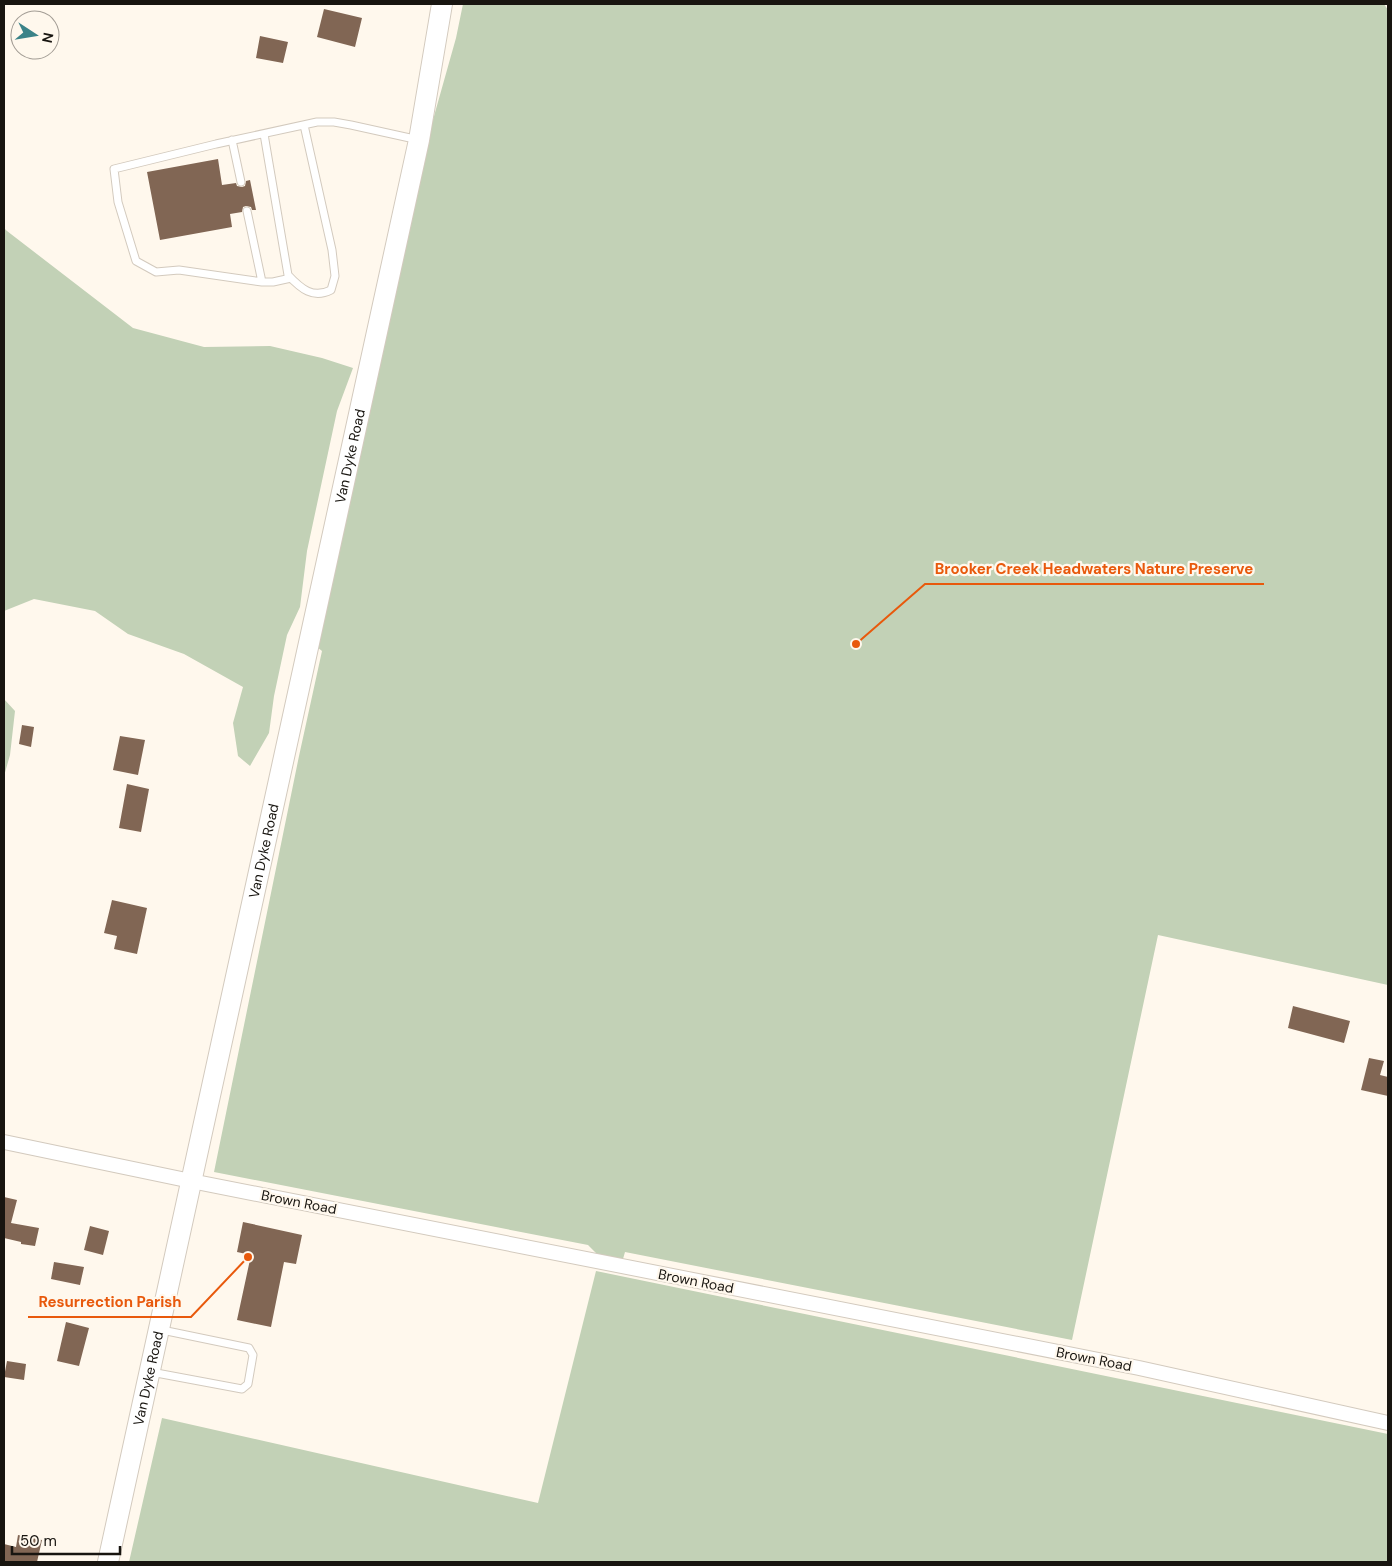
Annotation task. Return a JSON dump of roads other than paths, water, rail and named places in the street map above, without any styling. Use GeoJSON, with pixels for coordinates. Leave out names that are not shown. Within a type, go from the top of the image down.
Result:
{"type":"FeatureCollection","features":[{"type":"Feature","properties":{"kind":"main road","name":"Van Dyke Road"},"geometry":{"type":"LineString","coordinates":[[108,1562],[419,140],[442,4]]}},
{"type":"Feature","properties":{"kind":"main road","name":"Van Dyke Road"},"geometry":{"type":"LineString","coordinates":[[419,140],[455,4]]}},
{"type":"Feature","properties":{"kind":"street","name":"Brown Road"},"geometry":{"type":"LineString","coordinates":[[4,1142],[191,1181],[1139,1368],[1388,1423]]}},
{"type":"Feature","properties":{"kind":"lane"},"geometry":{"type":"LineString","coordinates":[[291,278],[273,282],[262,282],[179,270],[156,272],[136,261],[118,202],[114,170],[232,140],[317,122],[334,122],[419,140]]}},
{"type":"Feature","properties":{"kind":"lane"},"geometry":{"type":"LineString","coordinates":[[264,134],[288,275],[295,283],[309,292],[322,295],[331,290],[335,276],[332,250],[304,125]]}},
{"type":"Feature","properties":{"kind":"lane"},"geometry":{"type":"LineString","coordinates":[[232,140],[241,182]]}},
{"type":"Feature","properties":{"kind":"lane"},"geometry":{"type":"LineString","coordinates":[[247,211],[262,282]]}},
{"type":"Feature","properties":{"kind":"lane"},"geometry":{"type":"LineString","coordinates":[[150,1372],[242,1389],[248,1384],[253,1356],[249,1348],[159,1329]]}},
{"type":"Feature","properties":{"kind":"place","name":"Brooker Creek Headwaters Nature Preserve"},"geometry":{"type":"Point","coordinates":[856,644]}},
{"type":"Feature","properties":{"kind":"place","name":"Resurrection Parish"},"geometry":{"type":"Point","coordinates":[248,1257]}}]}
